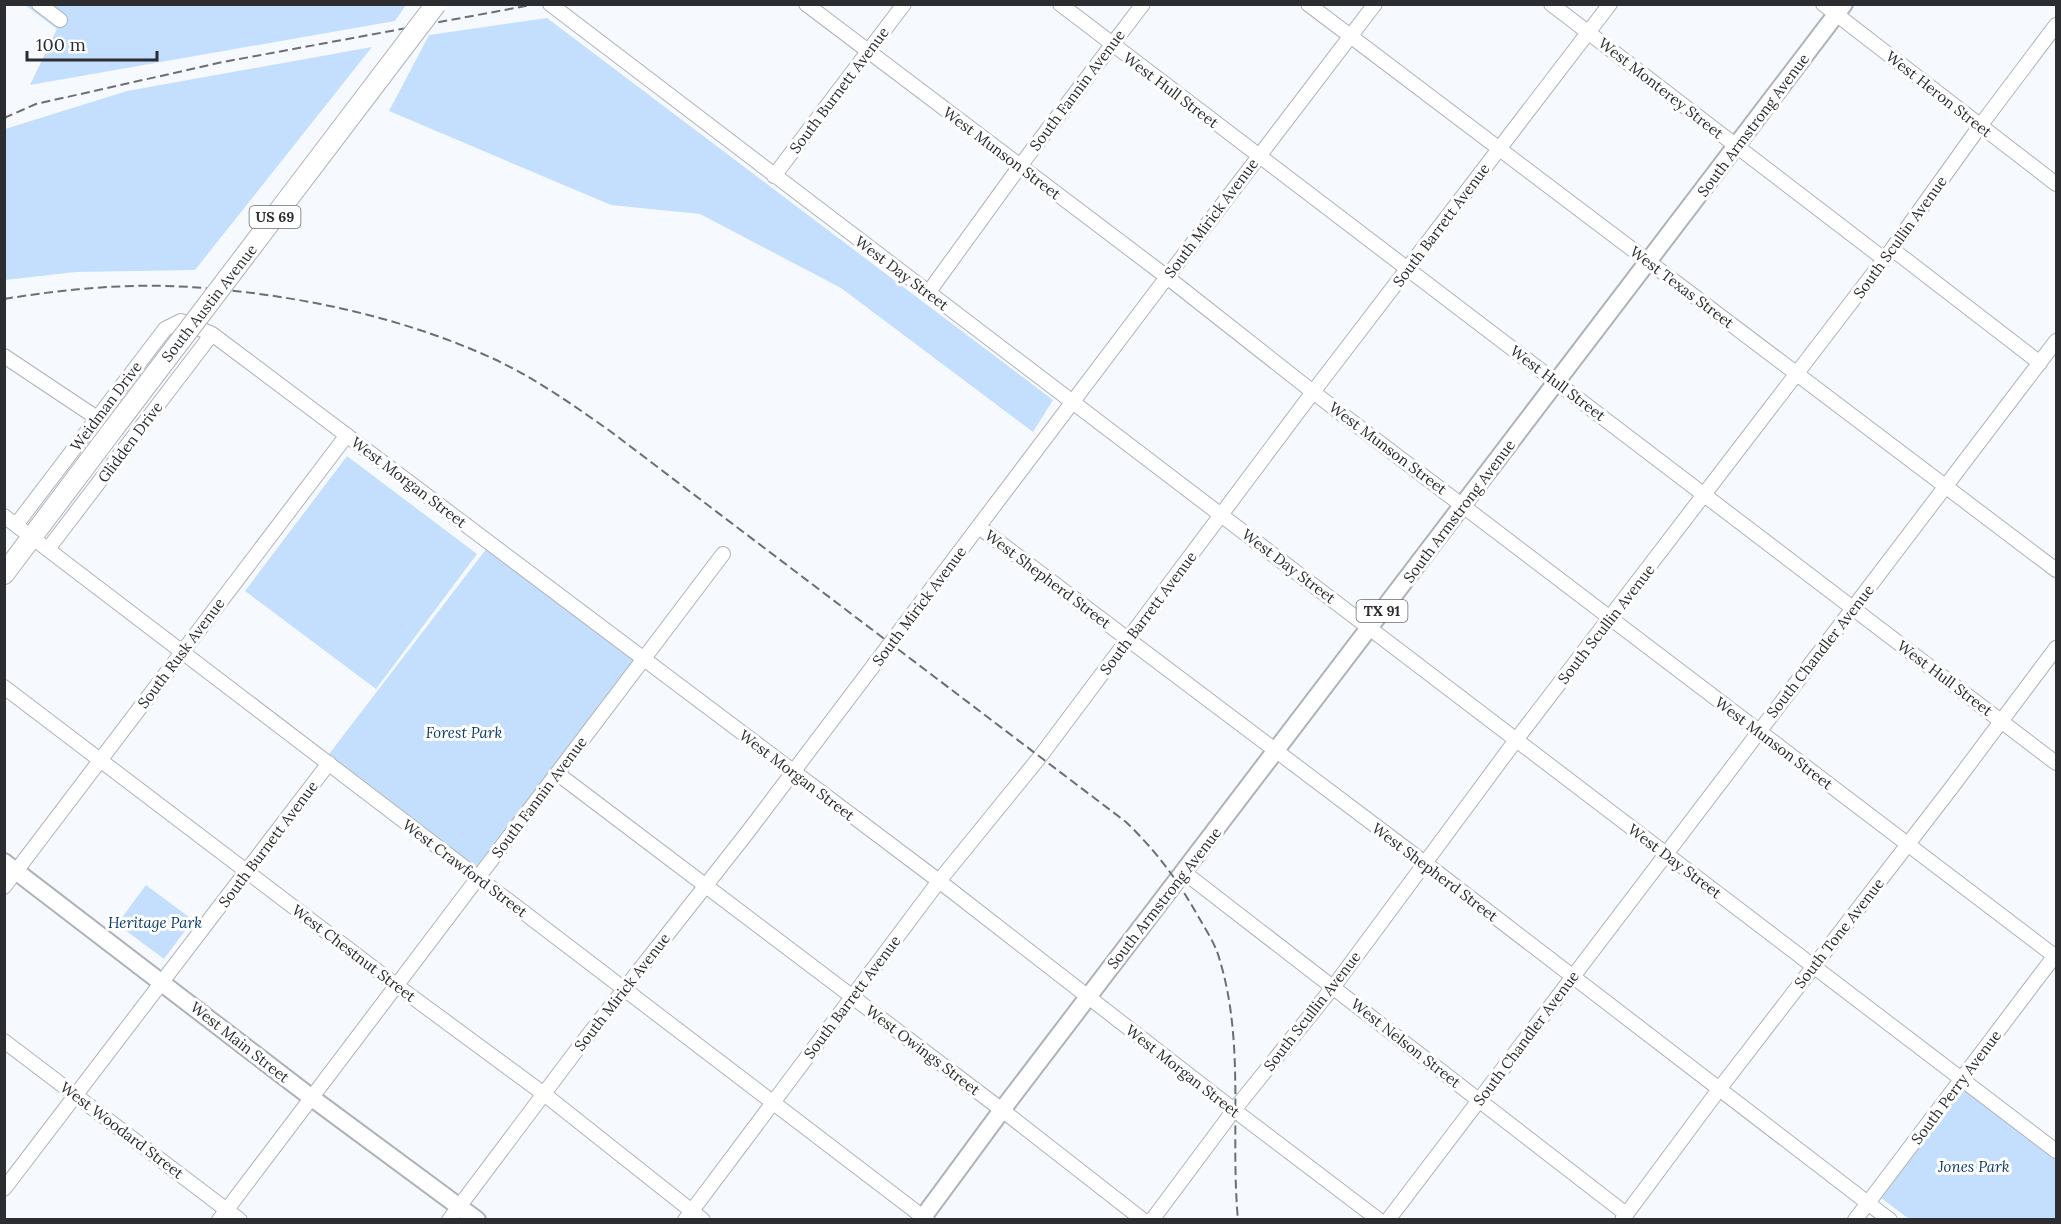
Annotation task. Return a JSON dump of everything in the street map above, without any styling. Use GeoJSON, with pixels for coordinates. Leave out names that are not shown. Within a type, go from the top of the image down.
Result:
{"type":"FeatureCollection","features":[{"type":"Feature","properties":{"kind":"highway","name":"South Austin Avenue"},"geometry":{"type":"LineString","coordinates":[[4,574],[40,543],[105,423],[436,4]]}},
{"type":"Feature","properties":{"kind":"main road","name":"South Armstrong Avenue"},"geometry":{"type":"LineString","coordinates":[[924,1219],[1002,1110],[1185,873],[1840,10]]}},
{"type":"Feature","properties":{"kind":"main road","name":"West Main Street"},"geometry":{"type":"LineString","coordinates":[[10,867],[312,1098],[477,1220]]}},
{"type":"Feature","properties":{"kind":"street"},"geometry":{"type":"LineString","coordinates":[[39,4],[60,20]]}},
{"type":"Feature","properties":{"kind":"street","name":"West Day Street"},"geometry":{"type":"LineString","coordinates":[[550,4],[2056,1151]]}},
{"type":"Feature","properties":{"kind":"street","name":"West Munson Street"},"geometry":{"type":"LineString","coordinates":[[806,4],[1167,277],[1313,392],[2056,955]]}},
{"type":"Feature","properties":{"kind":"street","name":"South Burnett Avenue"},"geometry":{"type":"LineString","coordinates":[[774,176],[904,4]]}},
{"type":"Feature","properties":{"kind":"street","name":"West Hull Street"},"geometry":{"type":"LineString","coordinates":[[1060,4],[2056,763]]}},
{"type":"Feature","properties":{"kind":"street","name":"South Fannin Avenue"},"geometry":{"type":"LineString","coordinates":[[928,293],[1020,166],[1143,4]]}},
{"type":"Feature","properties":{"kind":"street","name":"West Texas Street"},"geometry":{"type":"LineString","coordinates":[[1308,4],[2056,570]]}},
{"type":"Feature","properties":{"kind":"street","name":"South Mirick Avenue"},"geometry":{"type":"LineString","coordinates":[[449,1220],[793,772],[1375,4]]}},
{"type":"Feature","properties":{"kind":"street","name":"West Monterey Street"},"geometry":{"type":"LineString","coordinates":[[1551,4],[1737,146],[2040,363]]}},
{"type":"Feature","properties":{"kind":"street","name":"South Barrett Avenue"},"geometry":{"type":"LineString","coordinates":[[688,1215],[939,881],[1039,758],[1313,392],[1610,4]]}},
{"type":"Feature","properties":{"kind":"street","name":"West Heron Street"},"geometry":{"type":"LineString","coordinates":[[1822,4],[1840,10],[1980,126],[2056,184]]}},
{"type":"Feature","properties":{"kind":"street","name":"South Scullin Avenue"},"geometry":{"type":"LineString","coordinates":[[1152,1220],[1234,1110],[1334,986],[1516,740],[1888,254],[1980,126],[2056,26]]}},
{"type":"Feature","properties":{"kind":"street","name":"Weidman Drive"},"geometry":{"type":"LineString","coordinates":[[10,521],[105,423],[165,329],[181,321],[213,334]]}},
{"type":"Feature","properties":{"kind":"street","name":"West Morgan Street"},"geometry":{"type":"LineString","coordinates":[[213,334],[939,881],[1379,1220]]}},
{"type":"Feature","properties":{"kind":"street","name":"Glidden Drive"},"geometry":{"type":"LineString","coordinates":[[40,543],[213,334]]}},
{"type":"Feature","properties":{"kind":"street","name":"South Chandler Avenue"},"geometry":{"type":"LineString","coordinates":[[1388,1220],[2056,341]]}},
{"type":"Feature","properties":{"kind":"street"},"geometry":{"type":"LineString","coordinates":[[4,356],[105,423]]}},
{"type":"Feature","properties":{"kind":"street","name":"South Rusk Avenue"},"geometry":{"type":"LineString","coordinates":[[4,887],[10,867],[99,760],[347,435]]}},
{"type":"Feature","properties":{"kind":"street","name":"West Crawford Street"},"geometry":{"type":"LineString","coordinates":[[10,521],[924,1219]]}},
{"type":"Feature","properties":{"kind":"street","name":"West Shepherd Street"},"geometry":{"type":"LineString","coordinates":[[979,527],[1425,863],[1890,1220]]}},
{"type":"Feature","properties":{"kind":"street","name":"South Fannin Avenue"},"geometry":{"type":"LineString","coordinates":[[223,1215],[723,554]]}},
{"type":"Feature","properties":{"kind":"street","name":"South Tone Avenue"},"geometry":{"type":"LineString","coordinates":[[1624,1217],[1719,1088],[2056,648]]}},
{"type":"Feature","properties":{"kind":"street","name":"West Chestnut Street"},"geometry":{"type":"LineString","coordinates":[[4,687],[396,986],[544,1094],[688,1215],[703,1220]]}},
{"type":"Feature","properties":{"kind":"street","name":"South Burnett Avenue"},"geometry":{"type":"LineString","coordinates":[[4,1189],[329,763]]}},
{"type":"Feature","properties":{"kind":"street","name":"West Owings Street"},"geometry":{"type":"LineString","coordinates":[[558,774],[1002,1110],[1143,1220]]}},
{"type":"Feature","properties":{"kind":"street","name":"West Nelson Street"},"geometry":{"type":"LineString","coordinates":[[1185,873],[1334,986],[1624,1217]]}},
{"type":"Feature","properties":{"kind":"street","name":"South Perry Avenue"},"geometry":{"type":"LineString","coordinates":[[1855,1220],[2056,955]]}},
{"type":"Feature","properties":{"kind":"street","name":"West Woodard Street"},"geometry":{"type":"LineString","coordinates":[[4,1041],[76,1095],[223,1215],[240,1220]]}},
{"type":"Feature","properties":{"kind":"green space"},"geometry":{"type":"Polygon","coordinates":[[[25,5],[406,5],[395,21],[30,85],[57,29],[25,5]]]}},
{"type":"Feature","properties":{"kind":"green space"},"geometry":{"type":"Polygon","coordinates":[[[547,18],[1053,400],[1033,432],[841,288],[700,214],[611,205],[389,111],[429,35],[547,18]]]}},
{"type":"Feature","properties":{"kind":"green space"},"geometry":{"type":"Polygon","coordinates":[[[372,47],[195,270],[76,272],[5,280],[5,129],[127,91],[372,47]]]}},
{"type":"Feature","properties":{"kind":"green space"},"geometry":{"type":"Polygon","coordinates":[[[347,456],[477,554],[376,689],[245,591],[347,456]]]}},
{"type":"Feature","properties":{"kind":"green space","name":"Forest Park"},"geometry":{"type":"Polygon","coordinates":[[[487,548],[636,660],[479,869],[329,754],[487,548]]]}},
{"type":"Feature","properties":{"kind":"green space","name":"Heritage Park"},"geometry":{"type":"Polygon","coordinates":[[[146,885],[193,920],[164,959],[117,924],[146,885]]]}},
{"type":"Feature","properties":{"kind":"green space","name":"Jones Park"},"geometry":{"type":"Polygon","coordinates":[[[1964,1088],[2056,1160],[2056,1219],[1909,1219],[1881,1198],[1964,1088]]]}},
{"type":"Feature","properties":{"kind":"railway"},"geometry":{"type":"LineString","coordinates":[[4,118],[36,104],[223,62],[537,4]]}},
{"type":"Feature","properties":{"kind":"railway"},"geometry":{"type":"LineString","coordinates":[[4,299],[97,288],[167,286],[268,295],[346,310],[421,331],[494,359],[539,383],[610,431],[1126,822],[1165,866],[1210,938],[1218,955],[1228,992],[1235,1057],[1238,1220]]}}]}
